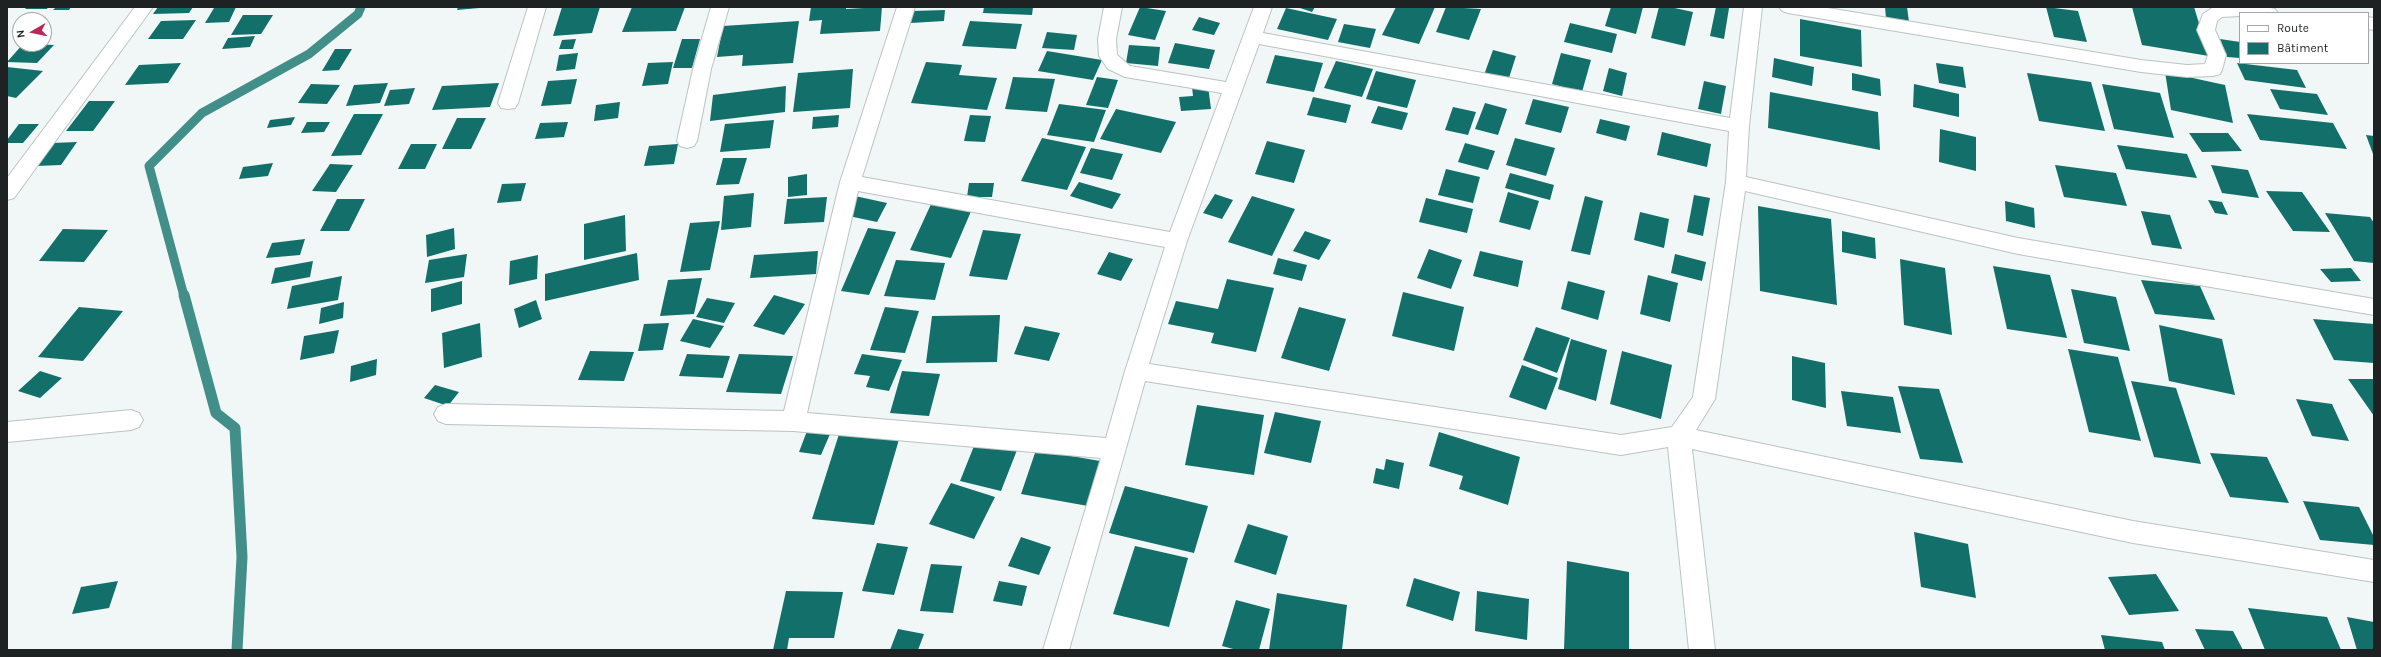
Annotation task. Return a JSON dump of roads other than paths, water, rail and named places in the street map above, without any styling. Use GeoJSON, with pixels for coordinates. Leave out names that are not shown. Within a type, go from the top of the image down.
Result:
{"type":"FeatureCollection","features":[{"type":"Feature","properties":{"kind":"street"},"geometry":{"type":"LineString","coordinates":[[7,193],[144,7]]}},
{"type":"Feature","properties":{"kind":"street"},"geometry":{"type":"LineString","coordinates":[[508,103],[537,7]]}},
{"type":"Feature","properties":{"kind":"street"},"geometry":{"type":"LineString","coordinates":[[688,141],[703,62],[720,7]]}},
{"type":"Feature","properties":{"kind":"street"},"geometry":{"type":"LineString","coordinates":[[793,421],[850,182],[906,7]]}},
{"type":"Feature","properties":{"kind":"street"},"geometry":{"type":"LineString","coordinates":[[1113,7],[1107,39],[1108,56],[1115,66],[1125,71],[1233,89]]}},
{"type":"Feature","properties":{"kind":"street"},"geometry":{"type":"LineString","coordinates":[[1056,650],[1115,449],[1136,371],[1177,241],[1263,7]]}},
{"type":"Feature","properties":{"kind":"street"},"geometry":{"type":"LineString","coordinates":[[1702,650],[1679,436],[1704,399],[1736,182],[1739,126],[1753,7]]}},
{"type":"Feature","properties":{"kind":"street"},"geometry":{"type":"LineString","coordinates":[[1788,7],[2141,66],[2187,71],[2213,70],[2217,55],[2206,30],[2209,18],[2218,12],[2242,10],[2259,12]]}},
{"type":"Feature","properties":{"kind":"street"},"geometry":{"type":"LineString","coordinates":[[1253,37],[1739,126]]}},
{"type":"Feature","properties":{"kind":"street"},"geometry":{"type":"LineString","coordinates":[[850,182],[1177,241]]}},
{"type":"Feature","properties":{"kind":"street"},"geometry":{"type":"LineString","coordinates":[[1736,182],[2018,246],[2374,307]]}},
{"type":"Feature","properties":{"kind":"street"},"geometry":{"type":"LineString","coordinates":[[1136,371],[1621,445],[1679,436],[2133,532],[2374,571]]}},
{"type":"Feature","properties":{"kind":"street"},"geometry":{"type":"LineString","coordinates":[[446,414],[793,421],[1115,449]]}},
{"type":"Feature","properties":{"kind":"street"},"geometry":{"type":"LineString","coordinates":[[7,432],[131,420]]}},
{"type":"Feature","properties":{"kind":"waterway"},"geometry":{"type":"LineString","coordinates":[[184,296],[149,166],[202,113],[309,54],[358,14],[361,7]]}},
{"type":"Feature","properties":{"kind":"waterway"},"geometry":{"type":"LineString","coordinates":[[184,295],[216,413],[235,428],[242,557],[237,650]]}}]}
